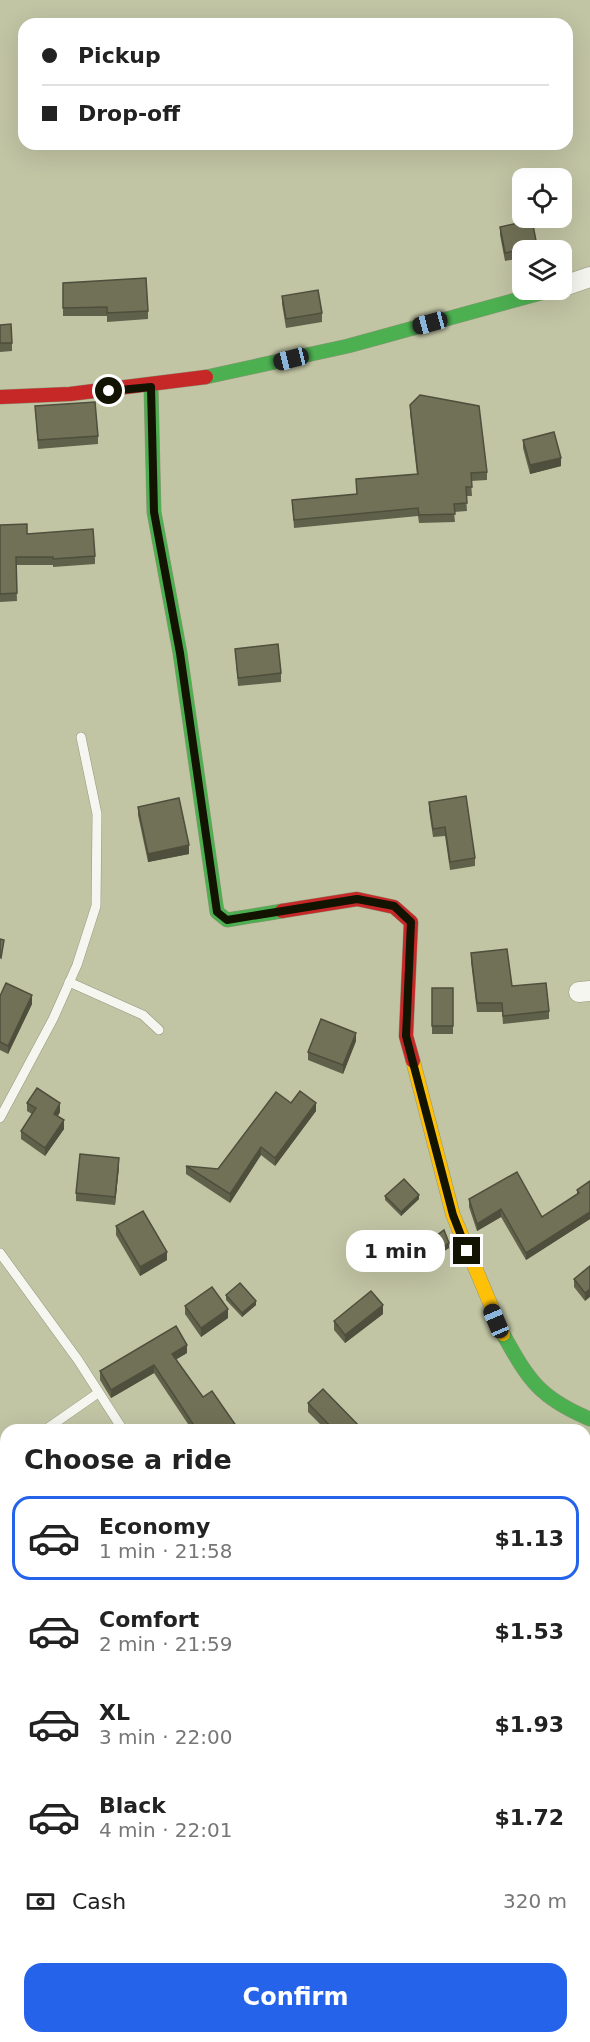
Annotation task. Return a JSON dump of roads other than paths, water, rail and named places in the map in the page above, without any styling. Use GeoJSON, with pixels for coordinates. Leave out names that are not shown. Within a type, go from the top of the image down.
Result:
{"type":"FeatureCollection","features":[{"type":"Feature","properties":{"kind":"street"},"geometry":{"type":"LineString","coordinates":[[572,283],[590,277]]}},
{"type":"Feature","properties":{"kind":"street"},"geometry":{"type":"LineString","coordinates":[[0,397],[45,397],[151,387],[271,364],[514,300]]}},
{"type":"Feature","properties":{"kind":"street"},"geometry":{"type":"LineString","coordinates":[[151,387],[154,512],[180,653],[217,912],[227,920],[357,899],[394,906],[411,922],[406,1036],[453,1215],[496,1321],[528,1379],[564,1408],[590,1419]]}},
{"type":"Feature","properties":{"kind":"lane"},"geometry":{"type":"LineString","coordinates":[[0,1118],[69,982],[96,906],[97,814],[81,737]]}},
{"type":"Feature","properties":{"kind":"lane"},"geometry":{"type":"LineString","coordinates":[[69,982],[142,1015],[159,1030]]}},
{"type":"Feature","properties":{"kind":"lane"},"geometry":{"type":"LineString","coordinates":[[1,1257],[78,1360],[119,1424]]}},
{"type":"Feature","properties":{"kind":"lane"},"geometry":{"type":"LineString","coordinates":[[54,1424],[98,1393]]}}]}
